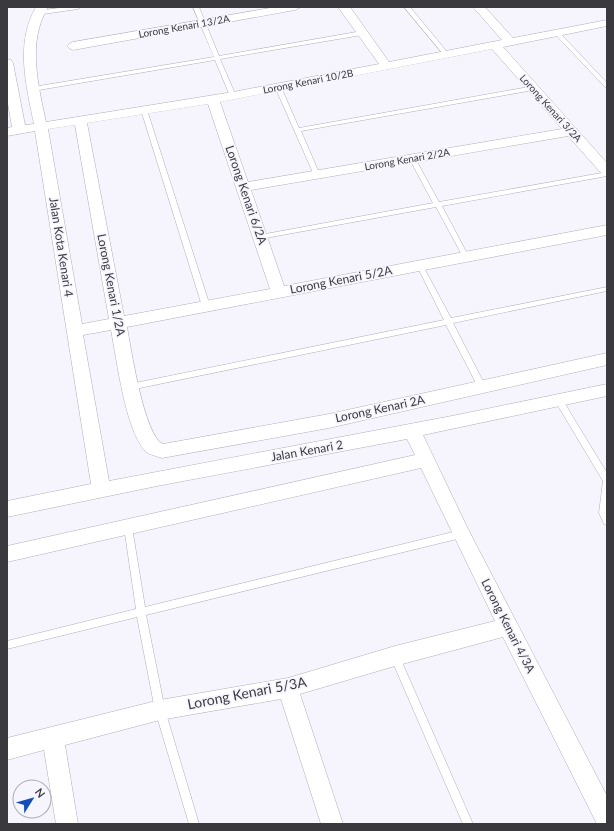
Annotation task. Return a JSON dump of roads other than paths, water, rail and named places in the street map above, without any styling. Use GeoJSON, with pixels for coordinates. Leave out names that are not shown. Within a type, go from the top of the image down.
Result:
{"type":"FeatureCollection","features":[{"type":"Feature","properties":{"kind":"street","name":"Lorong Kenari 13/2A"},"geometry":{"type":"LineString","coordinates":[[73,46],[202,22],[295,7]]}},
{"type":"Feature","properties":{"kind":"street"},"geometry":{"type":"LineString","coordinates":[[344,7],[386,66]]}},
{"type":"Feature","properties":{"kind":"street"},"geometry":{"type":"LineString","coordinates":[[479,7],[510,42]]}},
{"type":"Feature","properties":{"kind":"street","name":"Jalan Kota Kenari 4"},"geometry":{"type":"LineString","coordinates":[[39,10],[30,33],[33,89],[41,127],[101,489]]}},
{"type":"Feature","properties":{"kind":"street","name":"Lorong Kenari 10/2B"},"geometry":{"type":"LineString","coordinates":[[13,131],[233,96],[607,23]]}},
{"type":"Feature","properties":{"kind":"street","name":"Lorong Kenari 3/2A"},"geometry":{"type":"LineString","coordinates":[[495,45],[572,131],[605,165]]}},
{"type":"Feature","properties":{"kind":"street"},"geometry":{"type":"LineString","coordinates":[[7,63],[13,131]]}},
{"type":"Feature","properties":{"kind":"street","name":"Lorong Kenari 6/2A"},"geometry":{"type":"LineString","coordinates":[[212,99],[279,292]]}},
{"type":"Feature","properties":{"kind":"street","name":"Lorong Kenari 1/2A"},"geometry":{"type":"LineString","coordinates":[[80,120],[130,387],[142,430],[152,447]]}},
{"type":"Feature","properties":{"kind":"street","name":"Lorong Kenari 2/2A"},"geometry":{"type":"LineString","coordinates":[[243,187],[572,131]]}},
{"type":"Feature","properties":{"kind":"street","name":"Lorong Kenari 5/2A"},"geometry":{"type":"LineString","coordinates":[[75,331],[607,230]]}},
{"type":"Feature","properties":{"kind":"street","name":"Lorong Kenari 2A"},"geometry":{"type":"LineString","coordinates":[[152,447],[162,450],[321,422],[607,359]]}},
{"type":"Feature","properties":{"kind":"street","name":"Jalan Kenari 2"},"geometry":{"type":"LineString","coordinates":[[7,509],[101,489],[412,431],[607,390]]}},
{"type":"Feature","properties":{"kind":"street","name":"Lorong Kenari 4/3A"},"geometry":{"type":"LineString","coordinates":[[412,431],[461,534],[607,820]]}},
{"type":"Feature","properties":{"kind":"street"},"geometry":{"type":"LineString","coordinates":[[7,554],[426,460]]}},
{"type":"Feature","properties":{"kind":"street","name":"Lorong Kenari 5/3A"},"geometry":{"type":"LineString","coordinates":[[7,749],[160,710],[288,688],[396,656],[508,627]]}},
{"type":"Feature","properties":{"kind":"street"},"geometry":{"type":"LineString","coordinates":[[288,688],[332,824]]}},
{"type":"Feature","properties":{"kind":"street"},"geometry":{"type":"LineString","coordinates":[[53,737],[68,824]]}},
{"type":"Feature","properties":{"kind":"lane"},"geometry":{"type":"LineString","coordinates":[[39,10],[78,7]]}},
{"type":"Feature","properties":{"kind":"lane"},"geometry":{"type":"LineString","coordinates":[[196,7],[233,96]]}},
{"type":"Feature","properties":{"kind":"lane"},"geometry":{"type":"LineString","coordinates":[[408,7],[446,54]]}},
{"type":"Feature","properties":{"kind":"lane"},"geometry":{"type":"LineString","coordinates":[[33,89],[362,33]]}},
{"type":"Feature","properties":{"kind":"lane"},"geometry":{"type":"LineString","coordinates":[[557,33],[607,86]]}},
{"type":"Feature","properties":{"kind":"lane"},"geometry":{"type":"LineString","coordinates":[[278,87],[317,174]]}},
{"type":"Feature","properties":{"kind":"lane"},"geometry":{"type":"LineString","coordinates":[[298,130],[534,88]]}},
{"type":"Feature","properties":{"kind":"lane"},"geometry":{"type":"LineString","coordinates":[[144,110],[206,306]]}},
{"type":"Feature","properties":{"kind":"lane"},"geometry":{"type":"LineString","coordinates":[[412,158],[466,257]]}},
{"type":"Feature","properties":{"kind":"lane"},"geometry":{"type":"LineString","coordinates":[[260,237],[607,174]]}},
{"type":"Feature","properties":{"kind":"lane"},"geometry":{"type":"LineString","coordinates":[[420,266],[482,387]]}},
{"type":"Feature","properties":{"kind":"lane"},"geometry":{"type":"LineString","coordinates":[[130,387],[607,289]]}},
{"type":"Feature","properties":{"kind":"lane"},"geometry":{"type":"LineString","coordinates":[[559,401],[607,481],[603,513],[607,521]]}},
{"type":"Feature","properties":{"kind":"lane"},"geometry":{"type":"LineString","coordinates":[[128,527],[141,613],[160,710],[194,824]]}},
{"type":"Feature","properties":{"kind":"lane"},"geometry":{"type":"LineString","coordinates":[[7,645],[461,534]]}},
{"type":"Feature","properties":{"kind":"lane"},"geometry":{"type":"LineString","coordinates":[[396,656],[468,824]]}}]}
